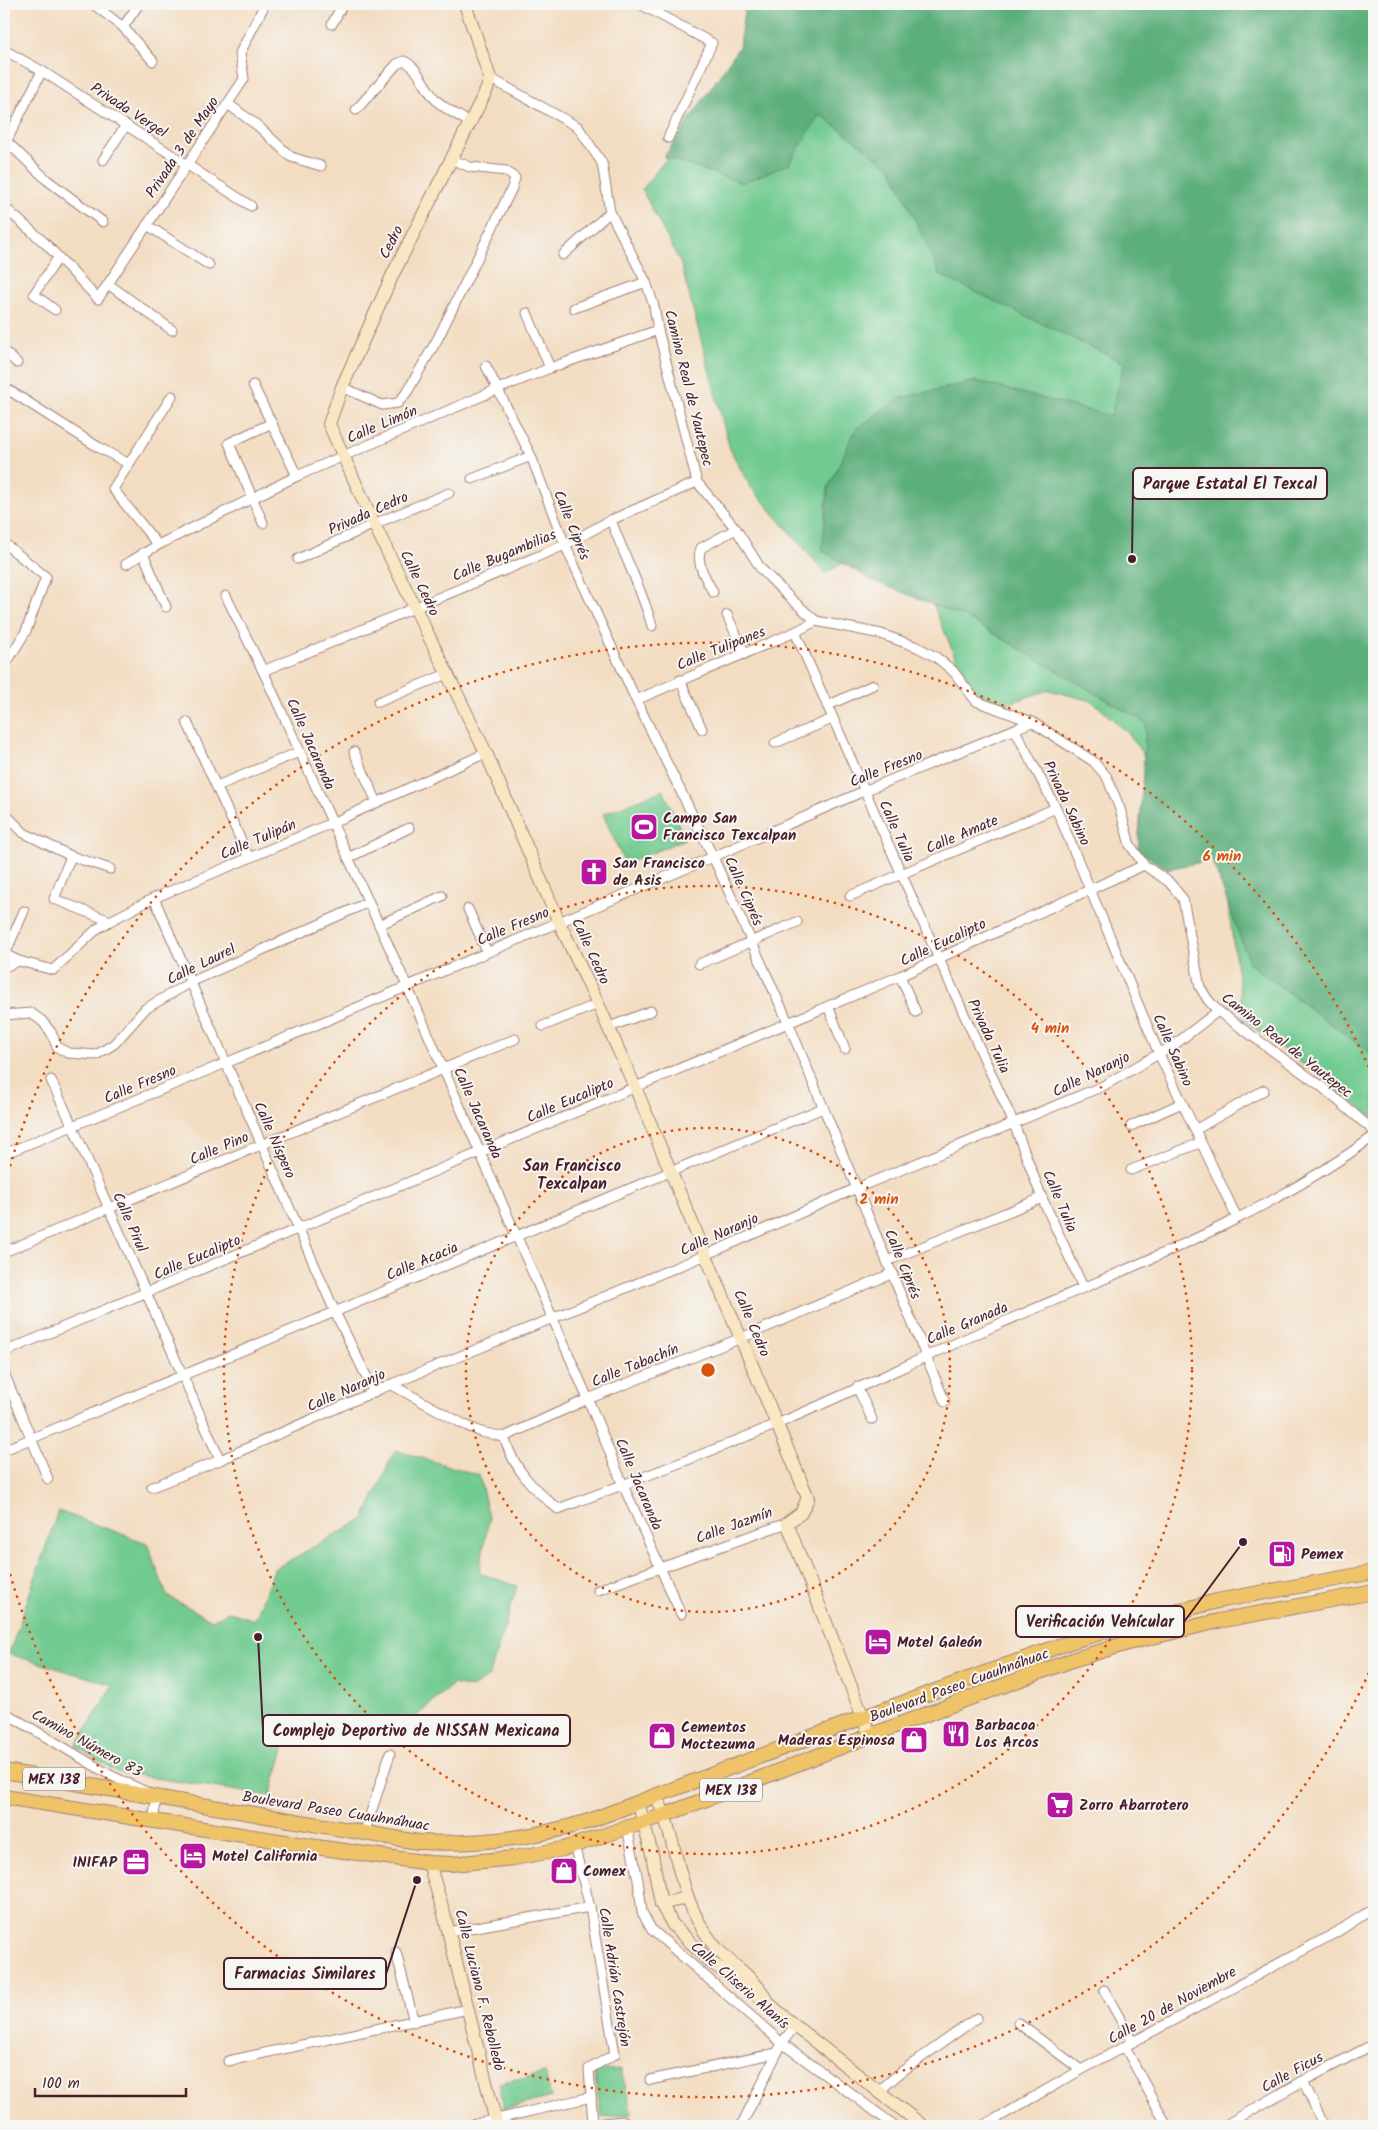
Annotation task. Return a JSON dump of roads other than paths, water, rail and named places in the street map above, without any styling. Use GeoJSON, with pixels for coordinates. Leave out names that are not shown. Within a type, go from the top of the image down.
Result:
{"type":"FeatureCollection","features":[{"type":"Feature","properties":{"kind":"main road","name":"Boulevard Paseo Cuauhnáhuac"},"geometry":{"type":"LineString","coordinates":[[4,1771],[418,1842],[459,1843],[496,1841],[559,1830],[1032,1655],[1126,1625],[1217,1602],[1374,1572]]}},
{"type":"Feature","properties":{"kind":"main road","name":"Boulevard Paseo Cuauhnáhuac"},"geometry":{"type":"LineString","coordinates":[[4,1797],[429,1863],[450,1864],[514,1858],[574,1845],[665,1815],[870,1735],[1075,1659],[1128,1643],[1218,1621],[1374,1592]]}},
{"type":"Feature","properties":{"kind":"street"},"geometry":{"type":"LineString","coordinates":[[93,4],[123,27],[153,61]]}},
{"type":"Feature","properties":{"kind":"street"},"geometry":{"type":"LineString","coordinates":[[123,27],[139,4]]}},
{"type":"Feature","properties":{"kind":"street","name":"Privada 3 de Mayo"},"geometry":{"type":"LineString","coordinates":[[58,258],[98,299],[244,79],[240,53],[265,4]]}},
{"type":"Feature","properties":{"kind":"street"},"geometry":{"type":"LineString","coordinates":[[332,24],[343,4]]}},
{"type":"Feature","properties":{"kind":"street"},"geometry":{"type":"LineString","coordinates":[[465,4],[490,78]]}},
{"type":"Feature","properties":{"kind":"street"},"geometry":{"type":"LineString","coordinates":[[640,4],[712,43],[668,138]]}},
{"type":"Feature","properties":{"kind":"street","name":"Privada Vergel"},"geometry":{"type":"LineString","coordinates":[[4,50],[42,71],[251,206]]}},
{"type":"Feature","properties":{"kind":"street"},"geometry":{"type":"LineString","coordinates":[[356,110],[397,64],[404,61],[411,64],[427,91],[438,103],[470,123]]}},
{"type":"Feature","properties":{"kind":"street"},"geometry":{"type":"LineString","coordinates":[[42,71],[5,144],[47,180],[103,222]]}},
{"type":"Feature","properties":{"kind":"street","name":"Cedro"},"geometry":{"type":"LineString","coordinates":[[329,424],[342,387],[393,274],[482,101],[490,78]]}},
{"type":"Feature","properties":{"kind":"street","name":"Camino Real de Yautepec"},"geometry":{"type":"LineString","coordinates":[[490,78],[578,127],[602,163],[610,212],[646,282],[654,306],[658,330],[698,482],[736,529],[761,569],[816,621],[881,634],[917,647],[936,657],[953,671],[976,700],[1032,722],[1093,761],[1107,777],[1120,809],[1130,845],[1144,865],[1169,882],[1183,899],[1200,986],[1208,1000],[1218,1011],[1320,1086],[1374,1131]]}},
{"type":"Feature","properties":{"kind":"street"},"geometry":{"type":"LineString","coordinates":[[228,104],[258,126],[291,157],[321,166]]}},
{"type":"Feature","properties":{"kind":"street"},"geometry":{"type":"LineString","coordinates":[[103,160],[126,125]]}},
{"type":"Feature","properties":{"kind":"street"},"geometry":{"type":"LineString","coordinates":[[342,387],[382,404],[398,404],[438,340],[512,188],[514,178],[506,171],[470,167],[451,160]]}},
{"type":"Feature","properties":{"kind":"street"},"geometry":{"type":"LineString","coordinates":[[5,212],[46,244],[58,258],[34,294],[55,310]]}},
{"type":"Feature","properties":{"kind":"street"},"geometry":{"type":"LineString","coordinates":[[563,254],[610,212]]}},
{"type":"Feature","properties":{"kind":"street"},"geometry":{"type":"LineString","coordinates":[[147,225],[210,265]]}},
{"type":"Feature","properties":{"kind":"street"},"geometry":{"type":"LineString","coordinates":[[574,308],[646,282]]}},
{"type":"Feature","properties":{"kind":"street"},"geometry":{"type":"LineString","coordinates":[[108,284],[172,330]]}},
{"type":"Feature","properties":{"kind":"street"},"geometry":{"type":"LineString","coordinates":[[527,314],[550,368]]}},
{"type":"Feature","properties":{"kind":"street","name":"Calle Limón"},"geometry":{"type":"LineString","coordinates":[[126,564],[158,545],[297,476],[498,389],[550,368],[658,330]]}},
{"type":"Feature","properties":{"kind":"street"},"geometry":{"type":"LineString","coordinates":[[4,351],[17,362]]}},
{"type":"Feature","properties":{"kind":"street","name":"Calle Ciprés"},"geometry":{"type":"LineString","coordinates":[[486,366],[530,456],[564,545],[636,700],[713,858],[788,1022],[944,1402]]}},
{"type":"Feature","properties":{"kind":"street"},"geometry":{"type":"LineString","coordinates":[[253,385],[297,476]]}},
{"type":"Feature","properties":{"kind":"street"},"geometry":{"type":"LineString","coordinates":[[4,387],[98,447],[129,464]]}},
{"type":"Feature","properties":{"kind":"street"},"geometry":{"type":"LineString","coordinates":[[158,545],[113,489],[172,396]]}},
{"type":"Feature","properties":{"kind":"street"},"geometry":{"type":"LineString","coordinates":[[263,523],[229,443],[272,423]]}},
{"type":"Feature","properties":{"kind":"street","name":"Calle Cedro"},"geometry":{"type":"LineString","coordinates":[[329,424],[414,608],[486,753],[559,922],[598,1004],[607,1028],[635,1087],[808,1498]]}},
{"type":"Feature","properties":{"kind":"street"},"geometry":{"type":"LineString","coordinates":[[472,479],[530,456]]}},
{"type":"Feature","properties":{"kind":"street","name":"Calle Bugambilias"},"geometry":{"type":"LineString","coordinates":[[263,671],[564,545],[611,520],[698,482]]}},
{"type":"Feature","properties":{"kind":"street","name":"Privada Cedro"},"geometry":{"type":"LineString","coordinates":[[298,558],[448,493]]}},
{"type":"Feature","properties":{"kind":"street"},"geometry":{"type":"LineString","coordinates":[[611,520],[621,548],[645,601],[652,626]]}},
{"type":"Feature","properties":{"kind":"street"},"geometry":{"type":"LineString","coordinates":[[713,592],[704,577],[698,555],[701,548],[736,529]]}},
{"type":"Feature","properties":{"kind":"street"},"geometry":{"type":"LineString","coordinates":[[4,542],[46,577],[26,631],[4,667]]}},
{"type":"Feature","properties":{"kind":"street"},"geometry":{"type":"LineString","coordinates":[[143,553],[166,608]]}},
{"type":"Feature","properties":{"kind":"street","name":"Calle Jacaranda"},"geometry":{"type":"LineString","coordinates":[[226,596],[263,671],[408,986],[588,1399],[623,1485],[681,1614]]}},
{"type":"Feature","properties":{"kind":"street"},"geometry":{"type":"LineString","coordinates":[[727,615],[745,654]]}},
{"type":"Feature","properties":{"kind":"street","name":"Calle Tulipanes"},"geometry":{"type":"LineString","coordinates":[[636,700],[745,654],[816,621]]}},
{"type":"Feature","properties":{"kind":"street","name":"Calle Tulia"},"geometry":{"type":"LineString","coordinates":[[795,632],[938,959]]}},
{"type":"Feature","properties":{"kind":"street"},"geometry":{"type":"LineString","coordinates":[[378,702],[447,674]]}},
{"type":"Feature","properties":{"kind":"street"},"geometry":{"type":"LineString","coordinates":[[680,680],[702,729]]}},
{"type":"Feature","properties":{"kind":"street"},"geometry":{"type":"LineString","coordinates":[[827,706],[874,684]]}},
{"type":"Feature","properties":{"kind":"street"},"geometry":{"type":"LineString","coordinates":[[775,743],[832,719]]}},
{"type":"Feature","properties":{"kind":"street"},"geometry":{"type":"LineString","coordinates":[[187,722],[249,858]]}},
{"type":"Feature","properties":{"kind":"street","name":"Calle Fresno"},"geometry":{"type":"LineString","coordinates":[[4,1154],[226,1063],[713,858],[864,791],[1032,722]]}},
{"type":"Feature","properties":{"kind":"street","name":"Privada Sabino"},"geometry":{"type":"LineString","coordinates":[[1016,730],[1056,808],[1089,890]]}},
{"type":"Feature","properties":{"kind":"street"},"geometry":{"type":"LineString","coordinates":[[217,786],[299,752]]}},
{"type":"Feature","properties":{"kind":"street"},"geometry":{"type":"LineString","coordinates":[[354,752],[377,802]]}},
{"type":"Feature","properties":{"kind":"street","name":"Calle Tulipán"},"geometry":{"type":"LineString","coordinates":[[19,960],[53,970],[97,929],[154,898],[332,823],[486,753]]}},
{"type":"Feature","properties":{"kind":"street","name":"Calle Amate"},"geometry":{"type":"LineString","coordinates":[[850,896],[1056,808]]}},
{"type":"Feature","properties":{"kind":"street"},"geometry":{"type":"LineString","coordinates":[[4,814],[24,833],[71,856],[110,869]]}},
{"type":"Feature","properties":{"kind":"street"},"geometry":{"type":"LineString","coordinates":[[348,858],[408,828]]}},
{"type":"Feature","properties":{"kind":"street"},"geometry":{"type":"LineString","coordinates":[[71,856],[54,899],[110,921]]}},
{"type":"Feature","properties":{"kind":"street","name":"Calle Eucalipto"},"geometry":{"type":"LineString","coordinates":[[4,1352],[900,976],[1144,865]]}},
{"type":"Feature","properties":{"kind":"street","name":"Calle Sabino"},"geometry":{"type":"LineString","coordinates":[[1089,890],[1159,1054],[1237,1218]]}},
{"type":"Feature","properties":{"kind":"street"},"geometry":{"type":"LineString","coordinates":[[379,925],[442,896]]}},
{"type":"Feature","properties":{"kind":"street","name":"Calle Níspero"},"geometry":{"type":"LineString","coordinates":[[154,898],[335,1312],[374,1392]]}},
{"type":"Feature","properties":{"kind":"street","name":"Calle Laurel"},"geometry":{"type":"LineString","coordinates":[[4,1016],[31,1013],[42,1021],[51,1032],[57,1047],[68,1053],[96,1055],[114,1044],[145,1009],[191,982],[369,902]]}},
{"type":"Feature","properties":{"kind":"street"},"geometry":{"type":"LineString","coordinates":[[468,909],[487,952]]}},
{"type":"Feature","properties":{"kind":"street"},"geometry":{"type":"LineString","coordinates":[[19,960],[4,954],[24,911]]}},
{"type":"Feature","properties":{"kind":"street"},"geometry":{"type":"LineString","coordinates":[[699,964],[797,922]]}},
{"type":"Feature","properties":{"kind":"street","name":"Privada Tulia"},"geometry":{"type":"LineString","coordinates":[[938,959],[1014,1124]]}},
{"type":"Feature","properties":{"kind":"street"},"geometry":{"type":"LineString","coordinates":[[4,967],[19,960]]}},
{"type":"Feature","properties":{"kind":"street"},"geometry":{"type":"LineString","coordinates":[[900,976],[916,1012]]}},
{"type":"Feature","properties":{"kind":"street"},"geometry":{"type":"LineString","coordinates":[[543,1026],[598,1004]]}},
{"type":"Feature","properties":{"kind":"street"},"geometry":{"type":"LineString","coordinates":[[828,1006],[845,1049]]}},
{"type":"Feature","properties":{"kind":"street"},"geometry":{"type":"LineString","coordinates":[[607,1028],[651,1011]]}},
{"type":"Feature","properties":{"kind":"street","name":"Calle Naranjo"},"geometry":{"type":"LineString","coordinates":[[152,1487],[220,1460],[374,1392],[706,1255],[857,1188],[1103,1086],[1159,1054],[1218,1011]]}},
{"type":"Feature","properties":{"kind":"street","name":"Calle Pino"},"geometry":{"type":"LineString","coordinates":[[4,1252],[515,1039]]}},
{"type":"Feature","properties":{"kind":"street","name":"Calle Pirul"},"geometry":{"type":"LineString","coordinates":[[51,1080],[220,1460]]}},
{"type":"Feature","properties":{"kind":"street"},"geometry":{"type":"LineString","coordinates":[[1195,1130],[1264,1090]]}},
{"type":"Feature","properties":{"kind":"street"},"geometry":{"type":"LineString","coordinates":[[1131,1126],[1182,1103]]}},
{"type":"Feature","properties":{"kind":"street","name":"Calle Acacia"},"geometry":{"type":"LineString","coordinates":[[4,1450],[823,1108]]}},
{"type":"Feature","properties":{"kind":"street","name":"Calle Tulia"},"geometry":{"type":"LineString","coordinates":[[1014,1124],[1042,1198],[1083,1287]]}},
{"type":"Feature","properties":{"kind":"street","name":"Calle Granada"},"geometry":{"type":"LineString","coordinates":[[504,1437],[510,1457],[520,1473],[544,1498],[558,1509],[778,1424],[1237,1218],[1302,1184],[1346,1158],[1374,1136]]}},
{"type":"Feature","properties":{"kind":"street"},"geometry":{"type":"LineString","coordinates":[[1131,1170],[1200,1143]]}},
{"type":"Feature","properties":{"kind":"street"},"geometry":{"type":"LineString","coordinates":[[887,1261],[1042,1198]]}},
{"type":"Feature","properties":{"kind":"street","name":"Calle Tabachín"},"geometry":{"type":"LineString","coordinates":[[504,1437],[588,1399],[741,1338],[892,1273]]}},
{"type":"Feature","properties":{"kind":"street"},"geometry":{"type":"LineString","coordinates":[[4,1373],[48,1479]]}},
{"type":"Feature","properties":{"kind":"street"},"geometry":{"type":"LineString","coordinates":[[392,1385],[463,1424],[481,1432],[504,1437]]}},
{"type":"Feature","properties":{"kind":"street"},"geometry":{"type":"LineString","coordinates":[[857,1387],[872,1419]]}},
{"type":"Feature","properties":{"kind":"street","name":"Calle Jazmín"},"geometry":{"type":"LineString","coordinates":[[598,1590],[787,1523],[802,1513],[808,1498]]}},
{"type":"Feature","properties":{"kind":"street"},"geometry":{"type":"LineString","coordinates":[[787,1523],[870,1735]]}},
{"type":"Feature","properties":{"kind":"street","name":"Camino Número 83"},"geometry":{"type":"LineString","coordinates":[[4,1712],[110,1775],[157,1797]]}},
{"type":"Feature","properties":{"kind":"street"},"geometry":{"type":"LineString","coordinates":[[364,1834],[390,1754]]}},
{"type":"Feature","properties":{"kind":"street","name":"Calle Cliserio Alanís"},"geometry":{"type":"LineString","coordinates":[[656,1795],[665,1815],[686,1898],[702,1928],[722,1954],[762,1989],[767,2002]]}},
{"type":"Feature","properties":{"kind":"street"},"geometry":{"type":"LineString","coordinates":[[153,1821],[157,1797]]}},
{"type":"Feature","properties":{"kind":"street","name":"Calle Cliserio Alanís"},"geometry":{"type":"LineString","coordinates":[[638,1802],[661,1904],[673,1926],[709,1961],[767,2002],[923,2126]]}},
{"type":"Feature","properties":{"kind":"street","name":"Calle Cliserio Alanís"},"geometry":{"type":"LineString","coordinates":[[626,1828],[638,1880],[642,1912],[645,1922],[651,1929],[782,2043],[895,2126]]}},
{"type":"Feature","properties":{"kind":"street","name":"Calle Adrián Castrejón"},"geometry":{"type":"LineString","coordinates":[[574,1845],[590,1907],[615,2054],[590,2069],[593,2124],[624,2121],[625,2126]]}},
{"type":"Feature","properties":{"kind":"street","name":"Calle Luciano F. Rebolledo"},"geometry":{"type":"LineString","coordinates":[[429,1863],[444,1914],[496,2123]]}},
{"type":"Feature","properties":{"kind":"street"},"geometry":{"type":"LineString","coordinates":[[661,1904],[686,1898]]}},
{"type":"Feature","properties":{"kind":"street"},"geometry":{"type":"LineString","coordinates":[[448,1930],[590,1907]]}},
{"type":"Feature","properties":{"kind":"street","name":"Calle 20 de Noviembre"},"geometry":{"type":"LineString","coordinates":[[983,2126],[1081,2070],[1337,1932],[1374,1908]]}},
{"type":"Feature","properties":{"kind":"street"},"geometry":{"type":"LineString","coordinates":[[396,1952],[414,2022]]}},
{"type":"Feature","properties":{"kind":"street"},"geometry":{"type":"LineString","coordinates":[[1104,1990],[1167,2126]]}},
{"type":"Feature","properties":{"kind":"street"},"geometry":{"type":"LineString","coordinates":[[228,2061],[468,2009]]}},
{"type":"Feature","properties":{"kind":"street"},"geometry":{"type":"LineString","coordinates":[[878,2092],[901,2072],[977,2018]]}},
{"type":"Feature","properties":{"kind":"street"},"geometry":{"type":"LineString","coordinates":[[1018,2023],[1081,2070]]}},
{"type":"Feature","properties":{"kind":"street"},"geometry":{"type":"LineString","coordinates":[[742,2126],[782,2043],[795,2026]]}},
{"type":"Feature","properties":{"kind":"street","name":"Calle Ficus"},"geometry":{"type":"LineString","coordinates":[[1224,2126],[1303,2081],[1374,2044]]}},
{"type":"Feature","properties":{"kind":"street"},"geometry":{"type":"LineString","coordinates":[[650,2080],[777,2053]]}},
{"type":"Feature","properties":{"kind":"street"},"geometry":{"type":"LineString","coordinates":[[1303,2081],[1324,2126]]}},
{"type":"Feature","properties":{"kind":"street"},"geometry":{"type":"LineString","coordinates":[[466,2126],[496,2123],[591,2097]]}},
{"type":"Feature","properties":{"kind":"place","name":"Parque Estatal El Texcal"},"geometry":{"type":"Point","coordinates":[1132,559]}},
{"type":"Feature","properties":{"kind":"place","name":"Campo San Francisco Texcalpan"},"geometry":{"type":"Point","coordinates":[644,827]}},
{"type":"Feature","properties":{"kind":"place","name":"San Francisco de Asis"},"geometry":{"type":"Point","coordinates":[594,872]}},
{"type":"Feature","properties":{"kind":"place","name":"Verificación Vehícular"},"geometry":{"type":"Point","coordinates":[1243,1542]}},
{"type":"Feature","properties":{"kind":"place","name":"Pemex"},"geometry":{"type":"Point","coordinates":[1282,1554]}},
{"type":"Feature","properties":{"kind":"place","name":"Complejo Deportivo de NISSAN Mexicana"},"geometry":{"type":"Point","coordinates":[258,1637]}},
{"type":"Feature","properties":{"kind":"place","name":"Motel Galeón"},"geometry":{"type":"Point","coordinates":[878,1642]}},
{"type":"Feature","properties":{"kind":"place","name":"Barbacoa Los Arcos"},"geometry":{"type":"Point","coordinates":[956,1734]}},
{"type":"Feature","properties":{"kind":"place","name":"Cementos Moctezuma"},"geometry":{"type":"Point","coordinates":[662,1736]}},
{"type":"Feature","properties":{"kind":"place","name":"Maderas Espinosa"},"geometry":{"type":"Point","coordinates":[914,1740]}},
{"type":"Feature","properties":{"kind":"place","name":"Zorro Abarrotero"},"geometry":{"type":"Point","coordinates":[1060,1805]}},
{"type":"Feature","properties":{"kind":"place","name":"Motel California"},"geometry":{"type":"Point","coordinates":[193,1856]}},
{"type":"Feature","properties":{"kind":"place","name":"INIFAP"},"geometry":{"type":"Point","coordinates":[136,1862]}},
{"type":"Feature","properties":{"kind":"place","name":"Comex"},"geometry":{"type":"Point","coordinates":[564,1871]}},
{"type":"Feature","properties":{"kind":"place","name":"Farmacias Similares"},"geometry":{"type":"Point","coordinates":[417,1880]}},
{"type":"Feature","properties":{"kind":"district","name":"San Francisco Texcalpan"},"geometry":{"type":"Point","coordinates":[572,1174]}}]}
